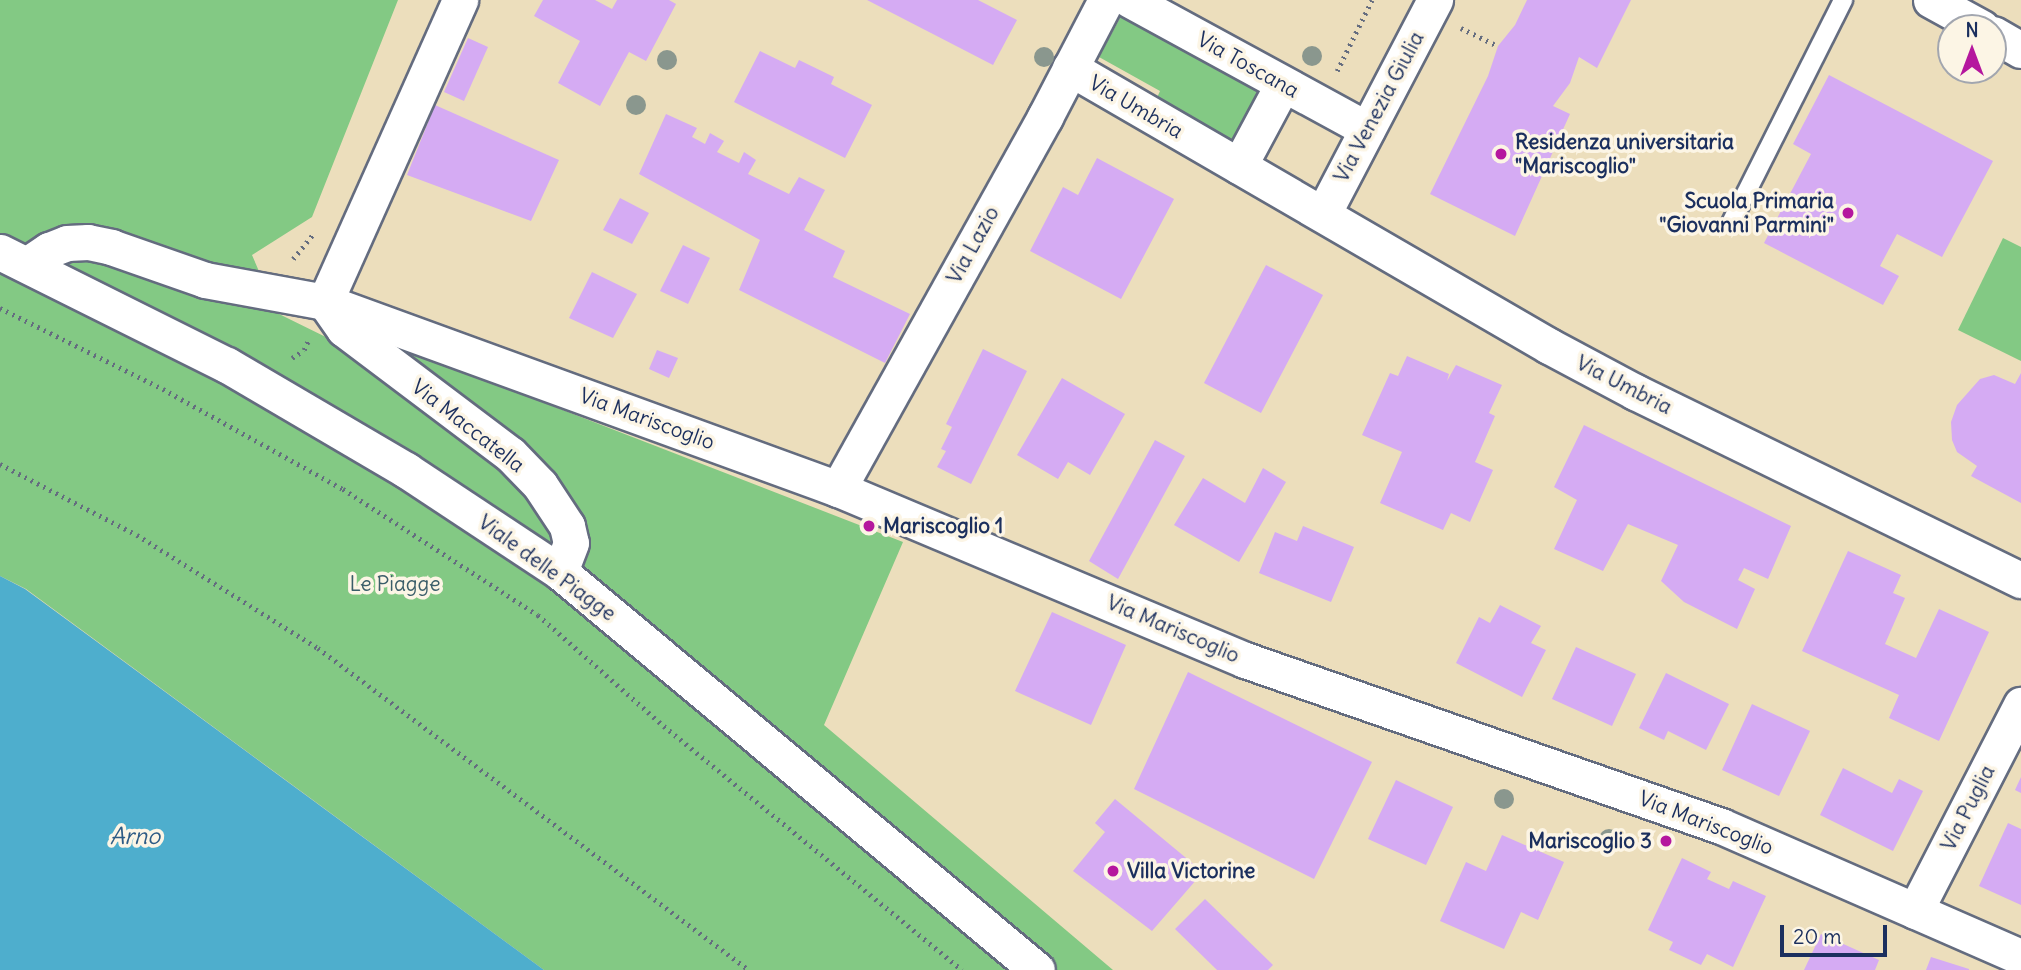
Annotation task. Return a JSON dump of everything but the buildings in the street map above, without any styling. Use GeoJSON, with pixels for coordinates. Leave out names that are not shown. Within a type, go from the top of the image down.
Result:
{"type":"FeatureCollection","features":[{"type":"Feature","properties":{"kind":"street"},"geometry":{"type":"LineString","coordinates":[[14,258],[67,243],[88,242],[205,280],[325,302],[460,0]]}},
{"type":"Feature","properties":{"kind":"street","name":"Via Lazio"},"geometry":{"type":"LineString","coordinates":[[838,489],[1106,0]]}},
{"type":"Feature","properties":{"kind":"street","name":"Via Toscana"},"geometry":{"type":"LineString","coordinates":[[1130,0],[1367,129]]}},
{"type":"Feature","properties":{"kind":"street","name":"Via Venezia Giulia"},"geometry":{"type":"LineString","coordinates":[[1322,214],[1435,0]]}},
{"type":"Feature","properties":{"kind":"street"},"geometry":{"type":"LineString","coordinates":[[1931,0],[1956,14]]}},
{"type":"Feature","properties":{"kind":"street","name":"Via Umbria"},"geometry":{"type":"LineString","coordinates":[[1070,68],[1549,346],[1635,392],[2021,580]]}},
{"type":"Feature","properties":{"kind":"street"},"geometry":{"type":"LineString","coordinates":[[1239,166],[1283,84]]}},
{"type":"Feature","properties":{"kind":"street","name":"Viale delle Piagge"},"geometry":{"type":"LineString","coordinates":[[14,258],[228,365],[405,470],[560,572],[1037,970]]}},
{"type":"Feature","properties":{"kind":"street","name":"Via Mariscoglio"},"geometry":{"type":"LineString","coordinates":[[325,302],[838,489],[1245,660],[1513,756],[1696,817],[1765,844],[2021,957]]}},
{"type":"Feature","properties":{"kind":"street","name":"Via Maccatella"},"geometry":{"type":"LineString","coordinates":[[325,302],[344,329],[510,454],[540,485],[567,526],[571,543],[560,572]]}},
{"type":"Feature","properties":{"kind":"street","name":"Via Puglia"},"geometry":{"type":"LineString","coordinates":[[1915,911],[2021,705]]}},
{"type":"Feature","properties":{"kind":"lane"},"geometry":{"type":"LineString","coordinates":[[1731,223],[1843,0]]}},
{"type":"Feature","properties":{"kind":"path"},"geometry":{"type":"LineString","coordinates":[[1321,105],[1373,0]]}},
{"type":"Feature","properties":{"kind":"path"},"geometry":{"type":"LineString","coordinates":[[284,264],[305,247],[316,230]]}},
{"type":"Feature","properties":{"kind":"path"},"geometry":{"type":"LineString","coordinates":[[0,308],[163,389],[343,489],[538,615],[664,726],[962,970]]}},
{"type":"Feature","properties":{"kind":"path"},"geometry":{"type":"LineString","coordinates":[[292,358],[304,350]]}},
{"type":"Feature","properties":{"kind":"path"},"geometry":{"type":"LineString","coordinates":[[0,464],[137,535],[318,648],[749,970]]}},
{"type":"Feature","properties":{"kind":"green space","name":"Le Piagge"},"geometry":{"type":"Polygon","coordinates":[[[0,0],[398,0],[312,217],[252,255],[277,313],[340,344],[375,337],[903,542],[824,725],[1113,970],[544,970],[26,589],[0,576],[0,0]]]}},
{"type":"Feature","properties":{"kind":"green space"},"geometry":{"type":"Polygon","coordinates":[[[1121,16],[1262,94],[1235,143],[1156,100],[1160,91],[1099,57],[1121,16]]]}},
{"type":"Feature","properties":{"kind":"green space"},"geometry":{"type":"Polygon","coordinates":[[[2003,238],[2021,247],[2021,361],[1958,330],[2003,238]]]}},
{"type":"Feature","properties":{"kind":"water","name":"Arno"},"geometry":{"type":"Polygon","coordinates":[[[0,576],[25,589],[544,970],[0,970],[0,576]]]}},
{"type":"Feature","properties":{"kind":"place","name":"Residenza universitaria \"Mariscoglio\""},"geometry":{"type":"Point","coordinates":[1501,154]}},
{"type":"Feature","properties":{"kind":"place","name":"Scuola Primaria \"Giovanni Parmini\""},"geometry":{"type":"Point","coordinates":[1848,213]}},
{"type":"Feature","properties":{"kind":"place","name":"Mariscoglio 1"},"geometry":{"type":"Point","coordinates":[869,526]}},
{"type":"Feature","properties":{"kind":"place","name":"Mariscoglio 3"},"geometry":{"type":"Point","coordinates":[1666,841]}},
{"type":"Feature","properties":{"kind":"place","name":"Villa Victorine"},"geometry":{"type":"Point","coordinates":[1113,871]}}]}
